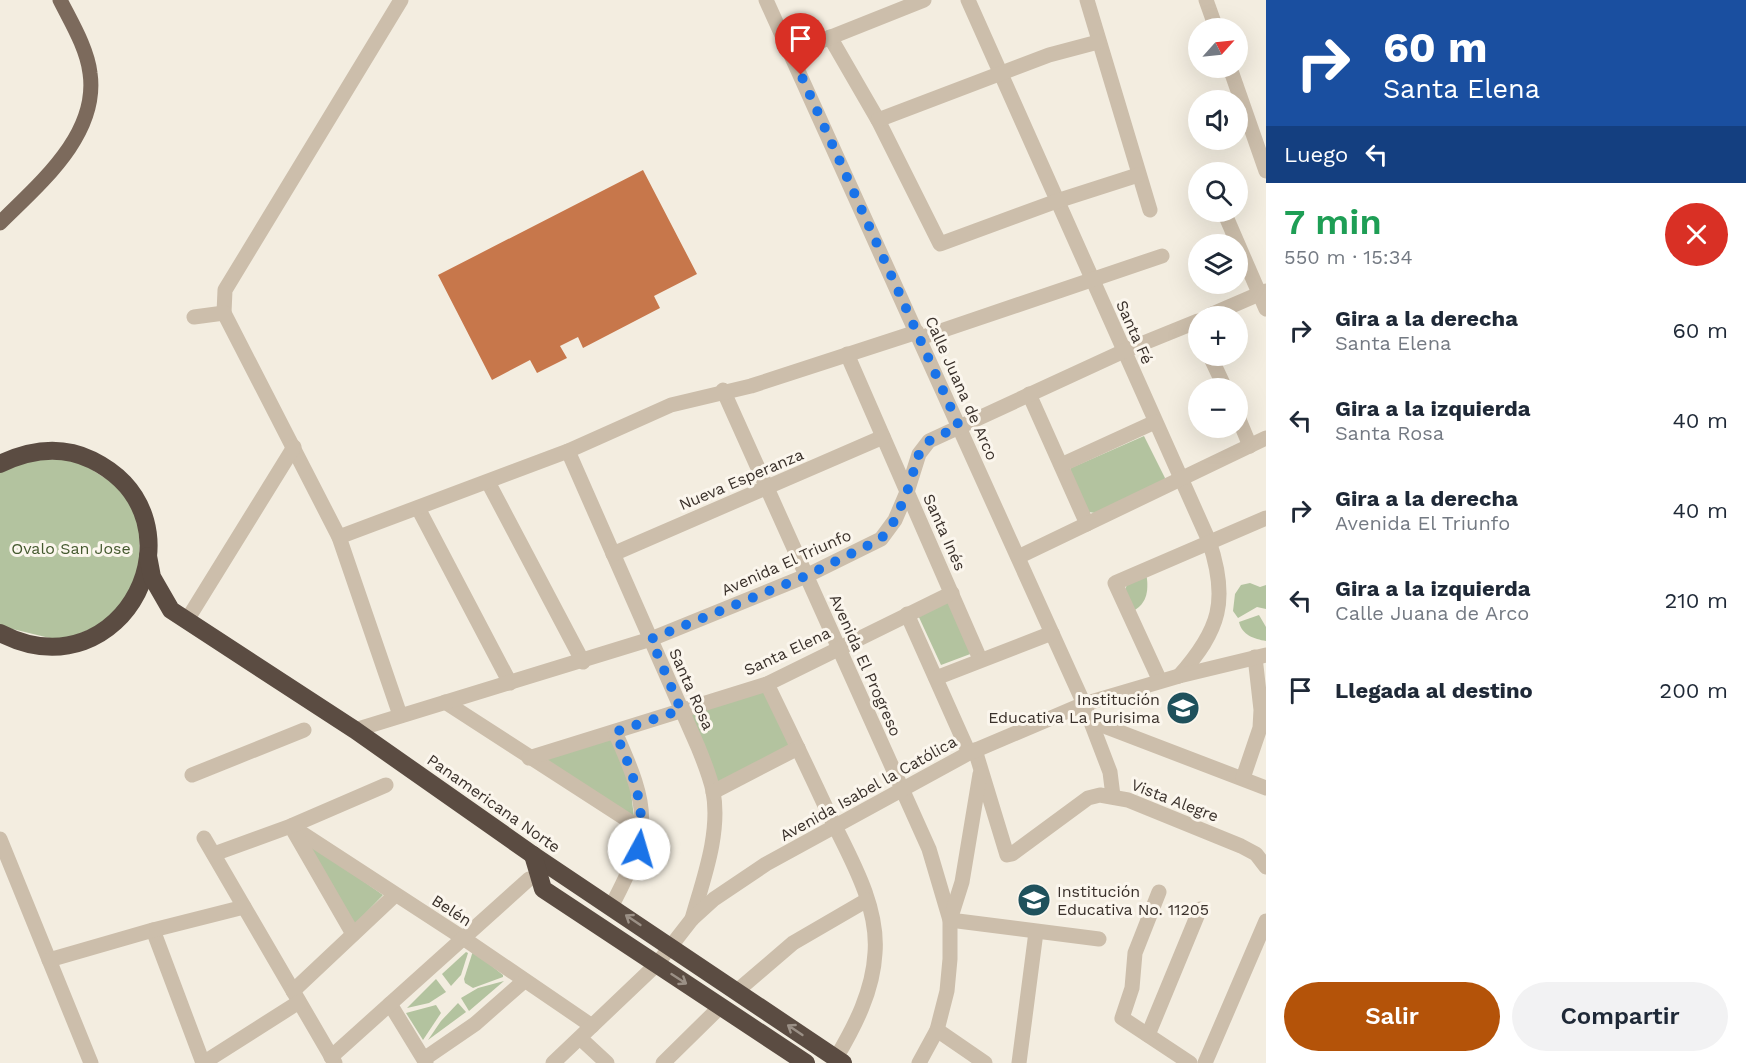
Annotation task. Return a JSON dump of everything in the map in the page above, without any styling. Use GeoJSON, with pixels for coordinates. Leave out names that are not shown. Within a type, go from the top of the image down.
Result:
{"type":"FeatureCollection","features":[{"type":"Feature","properties":{"kind":"highway"},"geometry":{"type":"LineString","coordinates":[[0,633],[17,642],[52,648],[88,640],[111,626],[130,607],[146,574],[148,556],[144,520],[132,495],[115,475],[84,457],[67,452],[49,450],[5,461]]}},
{"type":"Feature","properties":{"kind":"highway","name":"Panamericana Norte"},"geometry":{"type":"LineString","coordinates":[[148,556],[152,577],[160,595],[171,610],[355,730],[533,855],[612,905],[839,1061]]}},
{"type":"Feature","properties":{"kind":"highway"},"geometry":{"type":"LineString","coordinates":[[533,855],[536,884],[806,1063]]}},
{"type":"Feature","properties":{"kind":"main road"},"geometry":{"type":"LineString","coordinates":[[0,223],[56,166],[87,110],[90,73],[85,55],[60,0]]}},
{"type":"Feature","properties":{"kind":"street"},"geometry":{"type":"LineString","coordinates":[[400,0],[225,290],[224,313],[339,537],[400,715]]}},
{"type":"Feature","properties":{"kind":"street","name":"Calle Juana de Arco"},"geometry":{"type":"LineString","coordinates":[[766,0],[1084,704],[1110,772],[1113,796]]}},
{"type":"Feature","properties":{"kind":"street"},"geometry":{"type":"LineString","coordinates":[[791,53],[924,0]]}},
{"type":"Feature","properties":{"kind":"street","name":"Santa Fé"},"geometry":{"type":"LineString","coordinates":[[968,0],[1209,541],[1218,567],[1219,614],[1210,636],[1179,676]]}},
{"type":"Feature","properties":{"kind":"street"},"geometry":{"type":"LineString","coordinates":[[1087,0],[1150,210]]}},
{"type":"Feature","properties":{"kind":"street"},"geometry":{"type":"LineString","coordinates":[[1206,0],[1212,18]]}},
{"type":"Feature","properties":{"kind":"street"},"geometry":{"type":"LineString","coordinates":[[830,37],[878,120],[940,244],[1138,175]]}},
{"type":"Feature","properties":{"kind":"street"},"geometry":{"type":"LineString","coordinates":[[878,120],[1049,55],[1098,42]]}},
{"type":"Feature","properties":{"kind":"street"},"geometry":{"type":"LineString","coordinates":[[1233,78],[1266,171]]}},
{"type":"Feature","properties":{"kind":"street"},"geometry":{"type":"LineString","coordinates":[[1229,222],[1263,292],[1266,309]]}},
{"type":"Feature","properties":{"kind":"street"},"geometry":{"type":"LineString","coordinates":[[339,537],[568,452],[671,405],[723,390],[751,386],[1162,256]]}},
{"type":"Feature","properties":{"kind":"street","name":"Avenida El Triunfo"},"geometry":{"type":"LineString","coordinates":[[1234,306],[1263,292]]}},
{"type":"Feature","properties":{"kind":"street"},"geometry":{"type":"LineString","coordinates":[[194,317],[224,313]]}},
{"type":"Feature","properties":{"kind":"street","name":"Avenida El Triunfo"},"geometry":{"type":"LineString","coordinates":[[355,730],[583,662],[651,639],[806,576],[881,539],[895,520],[919,454],[929,441],[1124,351],[1188,327]]}},
{"type":"Feature","properties":{"kind":"street","name":"Santa Inés"},"geometry":{"type":"LineString","coordinates":[[847,354],[981,659]]}},
{"type":"Feature","properties":{"kind":"street","name":"Avenida El Progreso"},"geometry":{"type":"LineString","coordinates":[[723,390],[928,849],[950,920],[947,991],[937,1030],[919,1063]]}},
{"type":"Feature","properties":{"kind":"street"},"geometry":{"type":"LineString","coordinates":[[1029,394],[1087,524]]}},
{"type":"Feature","properties":{"kind":"street"},"geometry":{"type":"LineString","coordinates":[[1060,465],[1155,422]]}},
{"type":"Feature","properties":{"kind":"street","name":"Nueva Esperanza"},"geometry":{"type":"LineString","coordinates":[[613,554],[883,438]]}},
{"type":"Feature","properties":{"kind":"street"},"geometry":{"type":"LineString","coordinates":[[1247,438],[1250,446]]}},
{"type":"Feature","properties":{"kind":"street"},"geometry":{"type":"LineString","coordinates":[[1018,557],[1266,438]]}},
{"type":"Feature","properties":{"kind":"street"},"geometry":{"type":"LineString","coordinates":[[187,620],[294,447]]}},
{"type":"Feature","properties":{"kind":"street","name":"Santa Rosa"},"geometry":{"type":"LineString","coordinates":[[568,452],[651,639],[706,769],[713,792],[711,846],[692,919]]}},
{"type":"Feature","properties":{"kind":"street"},"geometry":{"type":"LineString","coordinates":[[488,482],[583,662]]}},
{"type":"Feature","properties":{"kind":"street"},"geometry":{"type":"LineString","coordinates":[[418,508],[510,683]]}},
{"type":"Feature","properties":{"kind":"street"},"geometry":{"type":"LineString","coordinates":[[1160,681],[1115,583],[1266,518]]}},
{"type":"Feature","properties":{"kind":"street","name":"Santa Elena"},"geometry":{"type":"LineString","coordinates":[[529,758],[767,684],[952,593]]}},
{"type":"Feature","properties":{"kind":"street"},"geometry":{"type":"LineString","coordinates":[[907,614],[980,771],[962,882],[950,920],[1099,939]]}},
{"type":"Feature","properties":{"kind":"street"},"geometry":{"type":"LineString","coordinates":[[936,678],[1052,633]]}},
{"type":"Feature","properties":{"kind":"street"},"geometry":{"type":"LineString","coordinates":[[1242,778],[1263,729],[1260,656]]}},
{"type":"Feature","properties":{"kind":"street","name":"Avenida Isabel la Católica"},"geometry":{"type":"LineString","coordinates":[[552,1063],[657,964],[692,919],[738,882],[835,825],[972,751],[1084,704],[1160,681],[1260,656]]}},
{"type":"Feature","properties":{"kind":"street"},"geometry":{"type":"LineString","coordinates":[[767,684],[835,825],[867,900],[874,929],[875,952],[872,976],[839,1061]]}},
{"type":"Feature","properties":{"kind":"street"},"geometry":{"type":"LineString","coordinates":[[444,702],[643,830]]}},
{"type":"Feature","properties":{"kind":"street"},"geometry":{"type":"LineString","coordinates":[[1091,721],[1266,788]]}},
{"type":"Feature","properties":{"kind":"street"},"geometry":{"type":"LineString","coordinates":[[192,775],[304,730]]}},
{"type":"Feature","properties":{"kind":"street"},"geometry":{"type":"LineString","coordinates":[[612,905],[636,857],[643,830],[637,788],[615,732]]}},
{"type":"Feature","properties":{"kind":"street"},"geometry":{"type":"LineString","coordinates":[[713,792],[798,748]]}},
{"type":"Feature","properties":{"kind":"street","name":"Vista Alegre"},"geometry":{"type":"LineString","coordinates":[[980,771],[1007,855],[1012,854],[1088,798],[1113,796],[1240,846],[1256,854],[1266,867]]}},
{"type":"Feature","properties":{"kind":"street"},"geometry":{"type":"LineString","coordinates":[[214,854],[291,826],[386,785]]}},
{"type":"Feature","properties":{"kind":"street"},"geometry":{"type":"LineString","coordinates":[[291,826],[353,934]]}},
{"type":"Feature","properties":{"kind":"street","name":"Belén"},"geometry":{"type":"LineString","coordinates":[[291,826],[463,938],[592,1026]]}},
{"type":"Feature","properties":{"kind":"street"},"geometry":{"type":"LineString","coordinates":[[204,838],[333,1060],[390,1004],[463,938],[536,884]]}},
{"type":"Feature","properties":{"kind":"street"},"geometry":{"type":"LineString","coordinates":[[0,839],[91,1063]]}},
{"type":"Feature","properties":{"kind":"street"},"geometry":{"type":"LineString","coordinates":[[1159,892],[1135,953],[1132,988],[1122,1018],[1182,1061]]}},
{"type":"Feature","properties":{"kind":"street"},"geometry":{"type":"LineString","coordinates":[[153,930],[203,1063],[296,996],[353,934],[395,895]]}},
{"type":"Feature","properties":{"kind":"street"},"geometry":{"type":"LineString","coordinates":[[737,991],[793,944],[867,900]]}},
{"type":"Feature","properties":{"kind":"street"},"geometry":{"type":"LineString","coordinates":[[50,960],[244,907]]}},
{"type":"Feature","properties":{"kind":"street"},"geometry":{"type":"LineString","coordinates":[[1148,1035],[1200,909]]}},
{"type":"Feature","properties":{"kind":"street"},"geometry":{"type":"LineString","coordinates":[[1205,1063],[1266,921]]}},
{"type":"Feature","properties":{"kind":"street"},"geometry":{"type":"LineString","coordinates":[[1019,1063],[1036,932]]}},
{"type":"Feature","properties":{"kind":"street"},"geometry":{"type":"LineString","coordinates":[[390,1004],[425,1061],[475,1024],[525,981]]}},
{"type":"Feature","properties":{"kind":"street"},"geometry":{"type":"LineString","coordinates":[[663,1063],[721,1006]]}},
{"type":"Feature","properties":{"kind":"street"},"geometry":{"type":"LineString","coordinates":[[937,1030],[985,1063]]}},
{"type":"Feature","properties":{"kind":"street"},"geometry":{"type":"LineString","coordinates":[[580,1038],[607,1063]]}},
{"type":"Feature","properties":{"kind":"green space"},"geometry":{"type":"Polygon","coordinates":[[[1144,436],[1165,478],[1164,481],[1095,513],[1089,512],[1070,471],[1071,468],[1144,436]]]}},
{"type":"Feature","properties":{"kind":"green space","name":"Ovalo San Jose"},"geometry":{"type":"Polygon","coordinates":[[[75,459],[122,489],[139,522],[140,575],[111,620],[62,641],[0,626],[0,470],[21,460],[75,459]]]}},
{"type":"Feature","properties":{"kind":"green space"},"geometry":{"type":"Polygon","coordinates":[[[1146,572],[1146,595],[1142,604],[1133,611],[1125,591],[1127,584],[1146,572]]]}},
{"type":"Feature","properties":{"kind":"green space"},"geometry":{"type":"Polygon","coordinates":[[[1250,583],[1260,587],[1266,585],[1266,609],[1257,607],[1238,618],[1233,611],[1235,594],[1241,585],[1250,583]]]}},
{"type":"Feature","properties":{"kind":"green space"},"geometry":{"type":"Polygon","coordinates":[[[948,598],[973,653],[941,665],[917,613],[948,598]]]}},
{"type":"Feature","properties":{"kind":"green space"},"geometry":{"type":"Polygon","coordinates":[[[1259,615],[1266,627],[1266,641],[1249,636],[1239,622],[1259,615]]]}},
{"type":"Feature","properties":{"kind":"green space"},"geometry":{"type":"Polygon","coordinates":[[[764,687],[792,746],[717,787],[689,712],[764,687]]]}},
{"type":"Feature","properties":{"kind":"green space"},"geometry":{"type":"Polygon","coordinates":[[[611,739],[630,783],[634,818],[541,760],[611,739]]]}},
{"type":"Feature","properties":{"kind":"green space"},"geometry":{"type":"Polygon","coordinates":[[[306,841],[383,895],[353,926],[306,841]]]}},
{"type":"Feature","properties":{"kind":"green space"},"geometry":{"type":"Polygon","coordinates":[[[473,951],[503,977],[473,988],[465,983],[464,979],[473,951]]]}},
{"type":"Feature","properties":{"kind":"green space"},"geometry":{"type":"Polygon","coordinates":[[[466,952],[468,953],[461,975],[451,986],[442,974],[466,952]]]}},
{"type":"Feature","properties":{"kind":"green space"},"geometry":{"type":"Polygon","coordinates":[[[436,979],[446,992],[429,1003],[407,1008],[436,979]]]}},
{"type":"Feature","properties":{"kind":"green space"},"geometry":{"type":"Polygon","coordinates":[[[504,981],[469,1011],[461,998],[478,988],[504,981]]]}},
{"type":"Feature","properties":{"kind":"green space"},"geometry":{"type":"Polygon","coordinates":[[[458,1003],[466,1012],[428,1040],[441,1021],[458,1003]]]}},
{"type":"Feature","properties":{"kind":"green space"},"geometry":{"type":"Polygon","coordinates":[[[436,1005],[441,1013],[423,1040],[406,1013],[436,1005]]]}},
{"type":"Feature","properties":{"kind":"building"},"geometry":{"type":"Polygon","coordinates":[[[643,170],[697,274],[654,296],[660,308],[583,348],[578,337],[560,346],[567,358],[537,373],[530,360],[492,380],[438,275],[643,170]]]}},
{"type":"Feature","properties":{"kind":"place","name":"Institución Educativa La Purisima"},"geometry":{"type":"Point","coordinates":[1183,708]}},
{"type":"Feature","properties":{"kind":"place","name":"Institución Educativa No. 11205"},"geometry":{"type":"Point","coordinates":[1034,900]}},
{"type":"Feature","properties":{"kind":"route"},"geometry":{"type":"LineString","coordinates":[[639,849],[643,830],[641,807],[630,767],[615,732],[681,710],[651,639],[806,576],[881,539],[895,520],[919,454],[929,441],[959,426],[801,75]]}}]}
